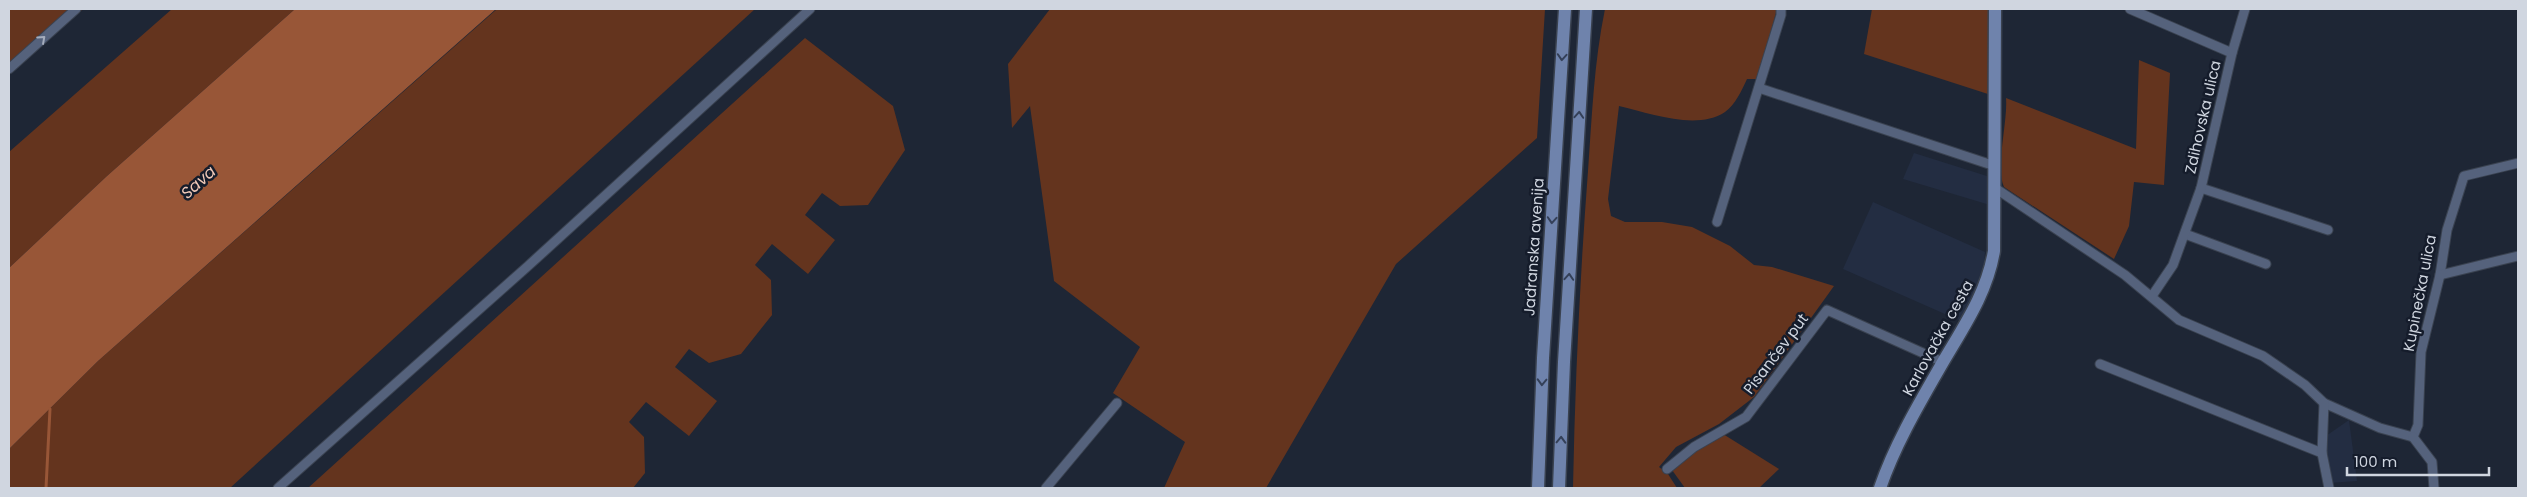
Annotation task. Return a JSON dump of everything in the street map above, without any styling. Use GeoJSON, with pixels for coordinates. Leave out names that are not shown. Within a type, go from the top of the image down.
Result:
{"type":"FeatureCollection","features":[{"type":"Feature","properties":{"kind":"main road","name":"Jadranska avenija"},"geometry":{"type":"LineString","coordinates":[[1538,488],[1543,358],[1565,9]]}},
{"type":"Feature","properties":{"kind":"main road"},"geometry":{"type":"LineString","coordinates":[[1559,488],[1564,352],[1586,9]]}},
{"type":"Feature","properties":{"kind":"main road","name":"Karlovačka cesta"},"geometry":{"type":"LineString","coordinates":[[1880,488],[1898,444],[1973,312],[1989,279],[1994,251],[1995,9]]}},
{"type":"Feature","properties":{"kind":"street"},"geometry":{"type":"LineString","coordinates":[[9,69],[76,9]]}},
{"type":"Feature","properties":{"kind":"street"},"geometry":{"type":"LineString","coordinates":[[278,488],[535,259],[810,9]]}},
{"type":"Feature","properties":{"kind":"street"},"geometry":{"type":"LineString","coordinates":[[1717,222],[1759,88],[1781,9]]}},
{"type":"Feature","properties":{"kind":"street","name":"Zdihovska ulica"},"geometry":{"type":"LineString","coordinates":[[2130,9],[2232,53]]}},
{"type":"Feature","properties":{"kind":"street","name":"Zdihovska ulica"},"geometry":{"type":"LineString","coordinates":[[2152,296],[2173,265],[2201,188],[2232,53],[2245,9]]}},
{"type":"Feature","properties":{"kind":"street"},"geometry":{"type":"LineString","coordinates":[[1759,88],[1995,166]]}},
{"type":"Feature","properties":{"kind":"street","name":"Kupinečka ulica"},"geometry":{"type":"LineString","coordinates":[[2413,437],[2418,425],[2421,352],[2440,275],[2447,230],[2464,176],[2518,163]]}},
{"type":"Feature","properties":{"kind":"street"},"geometry":{"type":"LineString","coordinates":[[1995,188],[2125,275],[2179,320],[2264,356],[2305,385],[2324,403],[2380,428],[2413,437],[2432,462],[2434,488]]}},
{"type":"Feature","properties":{"kind":"street","name":"Zdihovska ulica"},"geometry":{"type":"LineString","coordinates":[[2201,188],[2328,230]]}},
{"type":"Feature","properties":{"kind":"street"},"geometry":{"type":"LineString","coordinates":[[2185,234],[2266,264]]}},
{"type":"Feature","properties":{"kind":"street"},"geometry":{"type":"LineString","coordinates":[[2440,275],[2518,256]]}},
{"type":"Feature","properties":{"kind":"street","name":"Pisančev put"},"geometry":{"type":"LineString","coordinates":[[1667,469],[1694,447],[1746,416],[1827,310],[1943,362]]}},
{"type":"Feature","properties":{"kind":"street"},"geometry":{"type":"LineString","coordinates":[[2100,364],[2322,453]]}},
{"type":"Feature","properties":{"kind":"street"},"geometry":{"type":"LineString","coordinates":[[1046,488],[1117,402]]}},
{"type":"Feature","properties":{"kind":"street"},"geometry":{"type":"LineString","coordinates":[[2324,403],[2322,453],[2329,488]]}},
{"type":"Feature","properties":{"kind":"shaded area"},"geometry":{"type":"Polygon","coordinates":[[[9,9],[83,9],[9,75],[9,9]]]}},
{"type":"Feature","properties":{"kind":"shaded area"},"geometry":{"type":"Polygon","coordinates":[[[172,9],[295,9],[107,176],[9,268],[9,152],[172,9]]]}},
{"type":"Feature","properties":{"kind":"shaded area"},"geometry":{"type":"Polygon","coordinates":[[[497,9],[755,9],[230,488],[9,488],[9,449],[98,361],[497,9]]]}},
{"type":"Feature","properties":{"kind":"shaded area"},"geometry":{"type":"Polygon","coordinates":[[[1050,9],[1545,9],[1537,138],[1396,264],[1266,488],[1164,488],[1185,442],[1113,393],[1140,347],[1054,281],[1030,106],[1012,128],[1008,64],[1050,9]]]}},
{"type":"Feature","properties":{"kind":"shaded area"},"geometry":{"type":"Polygon","coordinates":[[[1605,9],[1777,9],[1758,79],[1747,79],[1735,101],[1725,112],[1701,120],[1687,120],[1673,119],[1619,106],[1608,199],[1611,216],[1625,222],[1662,222],[1692,227],[1730,246],[1754,265],[1772,267],[1834,286],[1754,397],[1719,424],[1676,447],[1659,467],[1668,474],[1677,488],[1573,488],[1578,329],[1585,210],[1596,69],[1605,9]]]}},
{"type":"Feature","properties":{"kind":"shaded area"},"geometry":{"type":"Polygon","coordinates":[[[1872,9],[1988,9],[1988,94],[1864,54],[1872,9]]]}},
{"type":"Feature","properties":{"kind":"shaded area"},"geometry":{"type":"Polygon","coordinates":[[[805,38],[893,106],[905,150],[868,205],[840,206],[822,193],[805,215],[835,240],[808,274],[772,244],[755,265],[771,280],[772,315],[741,354],[709,363],[689,349],[675,367],[717,401],[689,436],[646,402],[629,422],[644,437],[645,473],[633,488],[308,488],[805,38]]]}},
{"type":"Feature","properties":{"kind":"shaded area"},"geometry":{"type":"Polygon","coordinates":[[[2139,60],[2170,73],[2164,185],[2134,182],[2129,226],[2114,259],[2004,187],[2001,156],[2006,98],[2136,149],[2139,60]]]}},
{"type":"Feature","properties":{"kind":"shaded area"},"geometry":{"type":"Polygon","coordinates":[[[1914,153],[1990,177],[1990,205],[1903,179],[1914,153]]]}},
{"type":"Feature","properties":{"kind":"shaded area"},"geometry":{"type":"Polygon","coordinates":[[[1873,202],[1985,252],[1983,277],[1963,322],[1843,269],[1873,202]]]}},
{"type":"Feature","properties":{"kind":"shaded area"},"geometry":{"type":"Polygon","coordinates":[[[2349,420],[2357,481],[2329,483],[2326,463],[2326,436],[2349,420]]]}},
{"type":"Feature","properties":{"kind":"shaded area"},"geometry":{"type":"Polygon","coordinates":[[[1723,434],[1779,469],[1759,488],[1685,488],[1672,470],[1688,454],[1723,434]]]}},
{"type":"Feature","properties":{"kind":"water","name":"Sava"},"geometry":{"type":"Polygon","coordinates":[[[295,9],[496,9],[98,361],[9,449],[9,268],[107,176],[295,9]]]}},
{"type":"Feature","properties":{"kind":"waterway"},"geometry":{"type":"LineString","coordinates":[[46,488],[50,409]]}}]}
